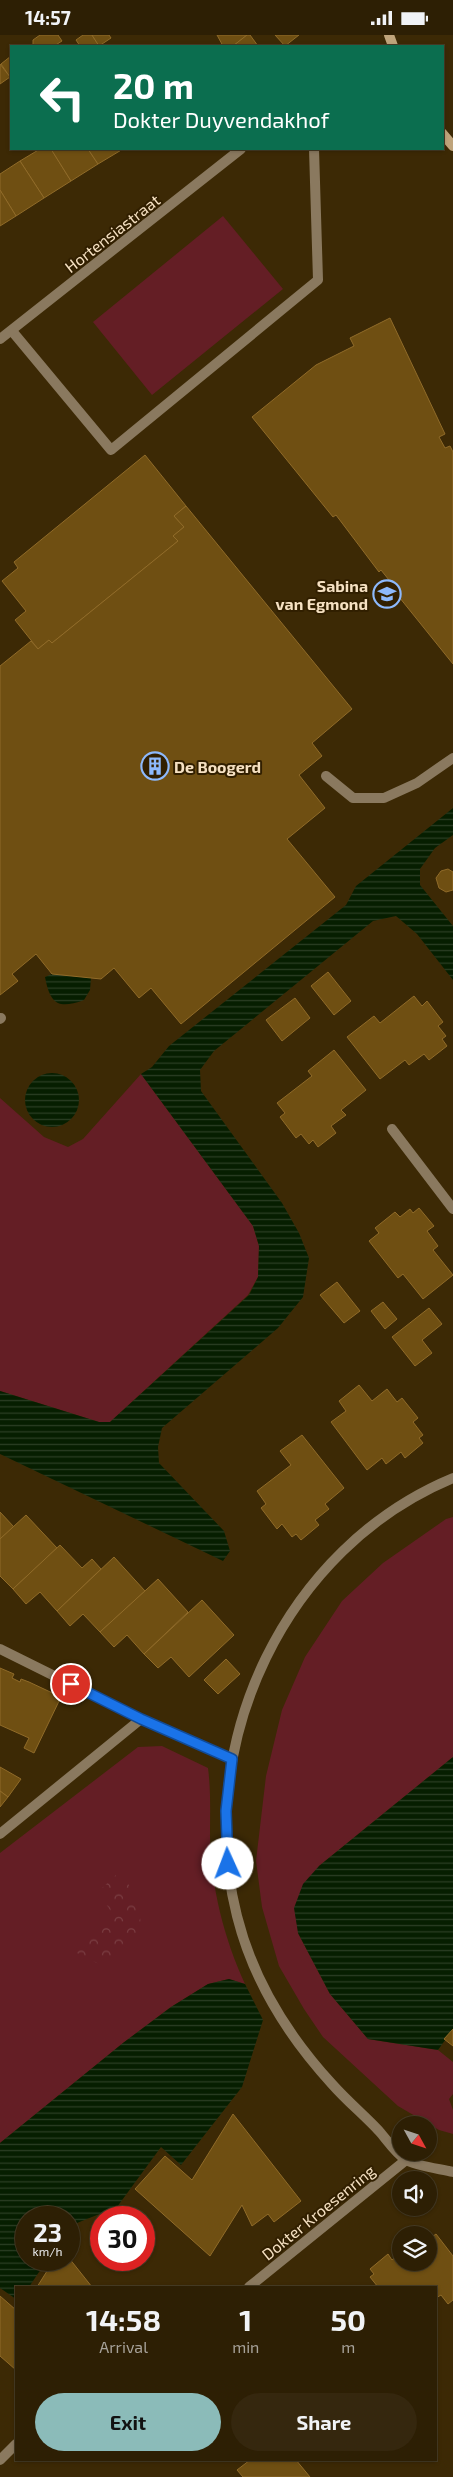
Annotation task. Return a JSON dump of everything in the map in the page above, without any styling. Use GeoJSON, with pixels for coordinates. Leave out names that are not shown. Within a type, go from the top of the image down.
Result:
{"type":"FeatureCollection","features":[{"type":"Feature","properties":{"kind":"street"},"geometry":{"type":"LineString","coordinates":[[444,135],[453,146]]}},
{"type":"Feature","properties":{"kind":"street","name":"Hortensiastraat"},"geometry":{"type":"LineString","coordinates":[[0,339],[240,150]]}},
{"type":"Feature","properties":{"kind":"street"},"geometry":{"type":"LineString","coordinates":[[12,331],[111,450],[318,280],[314,150]]}},
{"type":"Feature","properties":{"kind":"street"},"geometry":{"type":"LineString","coordinates":[[326,776],[353,798],[384,798],[417,783],[453,759]]}},
{"type":"Feature","properties":{"kind":"street"},"geometry":{"type":"LineString","coordinates":[[392,1129],[453,1209]]}},
{"type":"Feature","properties":{"kind":"street"},"geometry":{"type":"LineString","coordinates":[[392,2146],[308,2058],[278,2014],[254,1966],[237,1916],[228,1864],[226,1811],[232,1759],[244,1708],[264,1658],[290,1613],[323,1571],[361,1535],[404,1504],[453,1478]]}},
{"type":"Feature","properties":{"kind":"street"},"geometry":{"type":"LineString","coordinates":[[0,1649],[141,1719],[232,1759]]}},
{"type":"Feature","properties":{"kind":"street"},"geometry":{"type":"LineString","coordinates":[[0,1834],[141,1719]]}},
{"type":"Feature","properties":{"kind":"street"},"geometry":{"type":"LineString","coordinates":[[406,2161],[453,2172]]}},
{"type":"Feature","properties":{"kind":"street","name":"Dokter Kroesenring"},"geometry":{"type":"LineString","coordinates":[[250,2286],[406,2161]]}},
{"type":"Feature","properties":{"kind":"street"},"geometry":{"type":"LineString","coordinates":[[0,2459],[15,2445]]}},
{"type":"Feature","properties":{"kind":"green space"},"geometry":{"type":"Polygon","coordinates":[[[223,216],[283,289],[152,395],[93,322],[223,216]]]}},
{"type":"Feature","properties":{"kind":"green space"},"geometry":{"type":"Polygon","coordinates":[[[141,1074],[253,1226],[259,1246],[258,1277],[248,1295],[110,1422],[99,1422],[0,1391],[0,1098],[44,1137],[68,1147],[83,1139],[141,1074]]]}},
{"type":"Feature","properties":{"kind":"green space"},"geometry":{"type":"Polygon","coordinates":[[[453,1517],[453,1757],[319,1866],[298,1933],[330,1994],[368,2039],[438,2050],[453,2062],[453,2094],[449,2099],[453,2110],[453,2134],[438,2129],[438,2116],[415,2116],[398,2106],[323,2037],[279,1966],[262,1907],[256,1861],[266,1776],[282,1710],[305,1657],[342,1601],[383,1563],[446,1519],[453,1517]]]}},
{"type":"Feature","properties":{"kind":"green space"},"geometry":{"type":"Polygon","coordinates":[[[162,1746],[208,1768],[211,1855],[216,1893],[231,1949],[245,1984],[229,1979],[208,1984],[171,2007],[123,2043],[0,2143],[0,1853],[138,1747],[162,1746]]]}},
{"type":"Feature","properties":{"kind":"green space"},"geometry":{"type":"Polygon","coordinates":[[[116,1875],[137,1891],[142,1935],[107,1968],[73,1951],[114,1916],[98,1892],[116,1875]]]}},
{"type":"Feature","properties":{"kind":"shaded area"},"geometry":{"type":"Polygon","coordinates":[[[453,808],[453,835],[435,848],[420,869],[420,885],[453,926],[453,980],[417,934],[396,916],[373,921],[214,1051],[200,1070],[201,1091],[282,1203],[299,1233],[309,1258],[303,1297],[278,1328],[162,1428],[158,1447],[159,1463],[224,1531],[230,1551],[223,1561],[0,1454],[0,1391],[99,1422],[110,1422],[249,1295],[258,1277],[259,1246],[253,1226],[141,1074],[152,1067],[169,1046],[346,905],[356,886],[453,808]]]}},
{"type":"Feature","properties":{"kind":"shaded area"},"geometry":{"type":"Polygon","coordinates":[[[52,974],[91,978],[90,990],[84,1000],[67,1004],[56,1002],[49,993],[45,977],[52,974]]]}},
{"type":"Feature","properties":{"kind":"shaded area"},"geometry":{"type":"Polygon","coordinates":[[[52,1073],[62,1075],[71,1081],[77,1090],[79,1100],[77,1110],[71,1119],[62,1125],[52,1127],[42,1125],[33,1119],[27,1110],[25,1100],[27,1090],[33,1081],[42,1075],[52,1073]]]}},
{"type":"Feature","properties":{"kind":"shaded area"},"geometry":{"type":"Polygon","coordinates":[[[453,1757],[453,2029],[438,2050],[368,2039],[330,1994],[298,1933],[294,1908],[303,1884],[319,1866],[453,1757]]]}},
{"type":"Feature","properties":{"kind":"shaded area"},"geometry":{"type":"Polygon","coordinates":[[[229,1979],[245,1984],[263,2020],[242,2087],[181,2165],[161,2147],[118,2206],[90,2206],[90,2218],[80,2222],[80,2206],[15,2206],[15,2271],[40,2271],[30,2286],[15,2286],[15,2298],[0,2288],[0,2143],[123,2043],[171,2007],[208,1984],[229,1979]]]}},
{"type":"Feature","properties":{"kind":"building"},"geometry":{"type":"Polygon","coordinates":[[[40,35],[58,35],[62,41],[56,45],[33,45],[33,40],[40,35]]]}},
{"type":"Feature","properties":{"kind":"building"},"geometry":{"type":"Polygon","coordinates":[[[83,35],[92,35],[98,45],[79,45],[76,40],[83,35]]]}},
{"type":"Feature","properties":{"kind":"building"},"geometry":{"type":"Polygon","coordinates":[[[92,35],[109,35],[111,38],[98,45],[92,35]]]}},
{"type":"Feature","properties":{"kind":"building"},"geometry":{"type":"Polygon","coordinates":[[[217,35],[247,35],[234,45],[222,45],[217,35]]]}},
{"type":"Feature","properties":{"kind":"building"},"geometry":{"type":"Polygon","coordinates":[[[247,35],[250,35],[257,45],[234,45],[247,35]]]}},
{"type":"Feature","properties":{"kind":"building"},"geometry":{"type":"Polygon","coordinates":[[[275,35],[299,35],[286,45],[275,35]]]}},
{"type":"Feature","properties":{"kind":"building"},"geometry":{"type":"Polygon","coordinates":[[[10,57],[10,77],[1,64],[10,57]]]}},
{"type":"Feature","properties":{"kind":"building"},"geometry":{"type":"Polygon","coordinates":[[[0,64],[10,77],[0,84],[0,64]]]}},
{"type":"Feature","properties":{"kind":"building"},"geometry":{"type":"Polygon","coordinates":[[[38,150],[52,150],[71,181],[44,198],[20,161],[38,150]]]}},
{"type":"Feature","properties":{"kind":"building"},"geometry":{"type":"Polygon","coordinates":[[[52,150],[89,150],[98,164],[71,181],[52,150]]]}},
{"type":"Feature","properties":{"kind":"building"},"geometry":{"type":"Polygon","coordinates":[[[89,150],[121,150],[98,164],[89,150]]]}},
{"type":"Feature","properties":{"kind":"building"},"geometry":{"type":"Polygon","coordinates":[[[20,161],[44,198],[16,216],[0,190],[0,174],[20,161]]]}},
{"type":"Feature","properties":{"kind":"building"},"geometry":{"type":"Polygon","coordinates":[[[0,190],[16,216],[0,226],[0,190]]]}},
{"type":"Feature","properties":{"kind":"building"},"geometry":{"type":"Polygon","coordinates":[[[390,318],[445,434],[439,437],[445,448],[450,446],[453,452],[453,664],[387,582],[389,580],[381,570],[379,572],[336,515],[333,517],[252,417],[316,365],[354,346],[350,338],[390,318]]]}},
{"type":"Feature","properties":{"kind":"building"},"geometry":{"type":"Polygon","coordinates":[[[145,455],[186,506],[174,516],[184,527],[173,536],[178,541],[52,643],[49,640],[38,649],[15,620],[26,611],[2,581],[18,568],[14,562],[145,455]]]}},
{"type":"Feature","properties":{"kind":"building","name":"De Boogerd"},"geometry":{"type":"Polygon","coordinates":[[[186,506],[352,709],[312,743],[322,756],[299,775],[325,808],[287,839],[335,897],[181,1024],[151,988],[139,998],[114,968],[101,979],[52,974],[36,954],[12,974],[18,981],[0,995],[0,666],[31,641],[38,649],[49,640],[52,643],[178,541],[173,536],[184,527],[174,516],[186,506]]]}},
{"type":"Feature","properties":{"kind":"building"},"geometry":{"type":"Polygon","coordinates":[[[448,869],[453,872],[453,890],[446,892],[439,888],[436,878],[441,871],[448,869]]]}},
{"type":"Feature","properties":{"kind":"building"},"geometry":{"type":"Polygon","coordinates":[[[328,972],[351,1001],[334,1015],[311,986],[328,972]]]}},
{"type":"Feature","properties":{"kind":"building"},"geometry":{"type":"Polygon","coordinates":[[[414,996],[422,1006],[427,1001],[443,1022],[438,1026],[446,1036],[442,1039],[447,1046],[429,1060],[424,1054],[409,1065],[405,1060],[380,1079],[347,1037],[374,1016],[380,1023],[414,996]]]}},
{"type":"Feature","properties":{"kind":"building"},"geometry":{"type":"Polygon","coordinates":[[[295,998],[310,1018],[282,1041],[266,1020],[295,998]]]}},
{"type":"Feature","properties":{"kind":"building"},"geometry":{"type":"Polygon","coordinates":[[[334,1050],[366,1090],[341,1110],[346,1115],[331,1126],[336,1133],[318,1147],[313,1140],[309,1144],[301,1134],[296,1138],[280,1117],[285,1113],[277,1103],[312,1076],[308,1071],[334,1050]]]}},
{"type":"Feature","properties":{"kind":"building"},"geometry":{"type":"Polygon","coordinates":[[[419,1208],[434,1226],[427,1231],[438,1246],[433,1250],[453,1275],[423,1299],[403,1274],[398,1278],[369,1241],[379,1233],[375,1228],[395,1212],[400,1217],[410,1209],[413,1213],[419,1208]]]}},
{"type":"Feature","properties":{"kind":"building"},"geometry":{"type":"Polygon","coordinates":[[[337,1282],[360,1311],[344,1323],[320,1295],[337,1282]]]}},
{"type":"Feature","properties":{"kind":"building"},"geometry":{"type":"Polygon","coordinates":[[[383,1302],[397,1319],[385,1329],[371,1311],[383,1302]]]}},
{"type":"Feature","properties":{"kind":"building"},"geometry":{"type":"Polygon","coordinates":[[[429,1308],[442,1324],[422,1340],[432,1353],[415,1366],[392,1337],[429,1308]]]}},
{"type":"Feature","properties":{"kind":"building"},"geometry":{"type":"Polygon","coordinates":[[[359,1385],[372,1401],[387,1389],[397,1402],[402,1398],[418,1418],[413,1422],[423,1435],[419,1438],[423,1443],[405,1458],[401,1452],[386,1464],[382,1458],[367,1470],[331,1422],[346,1411],[339,1401],[359,1385]]]}},
{"type":"Feature","properties":{"kind":"building"},"geometry":{"type":"Polygon","coordinates":[[[302,1435],[344,1488],[325,1504],[329,1509],[315,1520],[319,1525],[301,1540],[296,1534],[292,1537],[282,1524],[277,1529],[261,1508],[266,1504],[257,1491],[291,1465],[280,1451],[302,1435]]]}},
{"type":"Feature","properties":{"kind":"building"},"geometry":{"type":"Polygon","coordinates":[[[0,1512],[14,1527],[0,1539],[0,1512]]]}},
{"type":"Feature","properties":{"kind":"building"},"geometry":{"type":"Polygon","coordinates":[[[26,1515],[57,1548],[13,1589],[0,1576],[0,1539],[26,1515]]]}},
{"type":"Feature","properties":{"kind":"building"},"geometry":{"type":"Polygon","coordinates":[[[60,1545],[82,1568],[92,1559],[101,1569],[57,1611],[40,1592],[26,1604],[13,1589],[60,1545]]]}},
{"type":"Feature","properties":{"kind":"building"},"geometry":{"type":"Polygon","coordinates":[[[114,1557],[145,1591],[100,1632],[83,1614],[70,1626],[57,1611],[114,1557]]]}},
{"type":"Feature","properties":{"kind":"building"},"geometry":{"type":"Polygon","coordinates":[[[158,1579],[188,1612],[144,1654],[127,1635],[114,1647],[100,1632],[158,1579]]]}},
{"type":"Feature","properties":{"kind":"building"},"geometry":{"type":"Polygon","coordinates":[[[202,1600],[234,1635],[189,1677],[171,1657],[158,1668],[144,1654],[202,1600]]]}},
{"type":"Feature","properties":{"kind":"building"},"geometry":{"type":"Polygon","coordinates":[[[226,1659],[240,1674],[218,1694],[204,1680],[226,1659]]]}},
{"type":"Feature","properties":{"kind":"building"},"geometry":{"type":"Polygon","coordinates":[[[0,1668],[14,1674],[12,1678],[20,1682],[21,1679],[61,1697],[34,1753],[24,1748],[29,1738],[0,1725],[0,1668]]]}},
{"type":"Feature","properties":{"kind":"building"},"geometry":{"type":"Polygon","coordinates":[[[0,1767],[21,1779],[8,1797],[0,1791],[0,1767]]]}},
{"type":"Feature","properties":{"kind":"building"},"geometry":{"type":"Polygon","coordinates":[[[0,1791],[8,1797],[0,1807],[0,1791]]]}},
{"type":"Feature","properties":{"kind":"building"},"geometry":{"type":"Polygon","coordinates":[[[453,2029],[453,2046],[444,2039],[453,2029]]]}},
{"type":"Feature","properties":{"kind":"building"},"geometry":{"type":"Polygon","coordinates":[[[233,2114],[301,2201],[274,2222],[268,2214],[252,2226],[242,2205],[210,2256],[135,2189],[165,2156],[192,2180],[233,2114]]]}},
{"type":"Feature","properties":{"kind":"building"},"geometry":{"type":"Polygon","coordinates":[[[437,2235],[453,2256],[453,2300],[448,2304],[441,2295],[437,2297],[437,2286],[377,2286],[370,2277],[374,2274],[370,2269],[388,2254],[392,2260],[392,2271],[437,2271],[437,2235]]]}},
{"type":"Feature","properties":{"kind":"building"},"geometry":{"type":"Polygon","coordinates":[[[47,2271],[79,2271],[91,2286],[38,2286],[47,2271]]]}},
{"type":"Feature","properties":{"kind":"building"},"geometry":{"type":"Polygon","coordinates":[[[0,2296],[15,2309],[15,2369],[0,2356],[0,2296]]]}},
{"type":"Feature","properties":{"kind":"building"},"geometry":{"type":"Polygon","coordinates":[[[249,2461],[297,2461],[310,2477],[243,2477],[237,2470],[249,2461]]]}},
{"type":"Feature","properties":{"kind":"place","name":"Sabina van Egmond"},"geometry":{"type":"Point","coordinates":[387,594]}},
{"type":"Feature","properties":{"kind":"place","name":"De Boogerd"},"geometry":{"type":"Point","coordinates":[155,766]}},
{"type":"Feature","properties":{"kind":"route"},"geometry":{"type":"LineString","coordinates":[[71,1684],[141,1719],[232,1759],[226,1811],[228,1864]]}}]}
